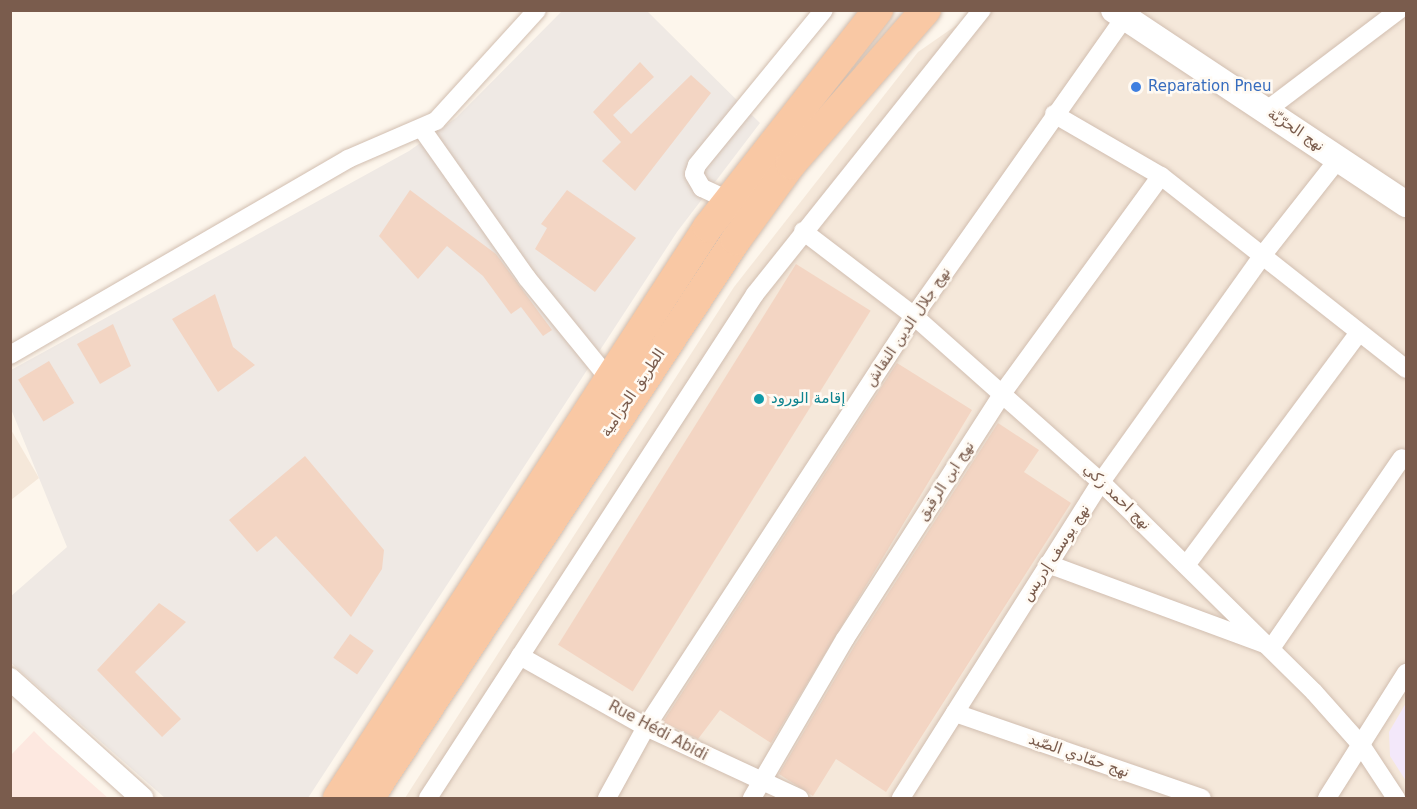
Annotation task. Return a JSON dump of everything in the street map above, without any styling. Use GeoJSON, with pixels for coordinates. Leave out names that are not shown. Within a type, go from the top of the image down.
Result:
{"type":"FeatureCollection","features":[{"type":"Feature","properties":{"kind":"highway"},"geometry":{"type":"LineString","coordinates":[[841,55],[868,10]]}},
{"type":"Feature","properties":{"kind":"highway","name":"الطريق الحزامية"},"geometry":{"type":"LineString","coordinates":[[338,798],[609,379],[728,200],[878,10]]}},
{"type":"Feature","properties":{"kind":"highway","name":"الطريق الحزامية"},"geometry":{"type":"LineString","coordinates":[[369,798],[736,240],[799,154],[926,10]]}},
{"type":"Feature","properties":{"kind":"main road","name":"نهج الحرّيّة"},"geometry":{"type":"LineString","coordinates":[[1119,13],[1407,204]]}},
{"type":"Feature","properties":{"kind":"street"},"geometry":{"type":"LineString","coordinates":[[10,355],[348,159],[422,129],[447,111],[537,10]]}},
{"type":"Feature","properties":{"kind":"street"},"geometry":{"type":"LineString","coordinates":[[728,200],[702,188],[694,174],[697,165],[824,10]]}},
{"type":"Feature","properties":{"kind":"street"},"geometry":{"type":"LineString","coordinates":[[428,798],[736,322],[803,231],[982,10]]}},
{"type":"Feature","properties":{"kind":"street"},"geometry":{"type":"LineString","coordinates":[[1268,110],[1400,10]]}},
{"type":"Feature","properties":{"kind":"street","name":"نهج جلال الدين النقاش"},"geometry":{"type":"LineString","coordinates":[[607,798],[646,727],[914,316],[1054,114],[1119,13]]}},
{"type":"Feature","properties":{"kind":"street"},"geometry":{"type":"LineString","coordinates":[[1054,114],[1161,176],[1358,334],[1407,369]]}},
{"type":"Feature","properties":{"kind":"street"},"geometry":{"type":"LineString","coordinates":[[422,129],[527,278],[609,379]]}},
{"type":"Feature","properties":{"kind":"street","name":"نهج يوسف إدريس"},"geometry":{"type":"LineString","coordinates":[[901,798],[1101,482],[1262,256],[1340,158]]}},
{"type":"Feature","properties":{"kind":"street","name":"نهج ابن الرقيق"},"geometry":{"type":"LineString","coordinates":[[755,790],[1004,391],[1161,176]]}},
{"type":"Feature","properties":{"kind":"street","name":"نهج احمد زكي"},"geometry":{"type":"LineString","coordinates":[[803,231],[914,316],[1004,391],[1187,564],[1272,647],[1361,745],[1396,798]]}},
{"type":"Feature","properties":{"kind":"street"},"geometry":{"type":"LineString","coordinates":[[1187,564],[1358,334]]}},
{"type":"Feature","properties":{"kind":"street"},"geometry":{"type":"LineString","coordinates":[[1048,564],[1272,647],[1402,458]]}},
{"type":"Feature","properties":{"kind":"street","name":"Rue Hédi Abidi"},"geometry":{"type":"LineString","coordinates":[[520,656],[755,790],[799,798]]}},
{"type":"Feature","properties":{"kind":"street"},"geometry":{"type":"LineString","coordinates":[[1327,798],[1407,673]]}},
{"type":"Feature","properties":{"kind":"street"},"geometry":{"type":"LineString","coordinates":[[10,679],[142,798]]}},
{"type":"Feature","properties":{"kind":"street","name":"نهج حمّادي الصّيد"},"geometry":{"type":"LineString","coordinates":[[955,713],[1202,798]]}},
{"type":"Feature","properties":{"kind":"shaded area"},"geometry":{"type":"Polygon","coordinates":[[[562,11],[647,11],[760,123],[677,232],[308,798],[165,798],[11,663],[10,597],[67,547],[11,409],[11,370],[409,151],[456,118],[562,11]]]}},
{"type":"Feature","properties":{"kind":"shaded area"},"geometry":{"type":"Polygon","coordinates":[[[977,11],[1406,11],[1406,798],[405,798],[734,287],[918,52],[977,11]]]}},
{"type":"Feature","properties":{"kind":"shaded area"},"geometry":{"type":"Polygon","coordinates":[[[10,428],[39,478],[11,500],[10,500],[10,428]]]}},
{"type":"Feature","properties":{"kind":"shaded area"},"geometry":{"type":"Polygon","coordinates":[[[1406,703],[1406,781],[1390,756],[1389,732],[1406,703]]]}},
{"type":"Feature","properties":{"kind":"shaded area"},"geometry":{"type":"Polygon","coordinates":[[[34,731],[108,798],[11,798],[11,755],[34,731]]]}},
{"type":"Feature","properties":{"kind":"building"},"geometry":{"type":"Polygon","coordinates":[[[640,62],[654,77],[613,115],[631,134],[691,75],[711,93],[635,191],[602,161],[621,142],[593,112],[640,62]]]}},
{"type":"Feature","properties":{"kind":"building"},"geometry":{"type":"Polygon","coordinates":[[[410,190],[496,254],[552,330],[543,336],[521,307],[511,314],[483,276],[447,246],[418,279],[379,236],[410,190]]]}},
{"type":"Feature","properties":{"kind":"building"},"geometry":{"type":"Polygon","coordinates":[[[567,190],[636,238],[595,292],[535,249],[547,228],[541,224],[567,190]]]}},
{"type":"Feature","properties":{"kind":"building"},"geometry":{"type":"Polygon","coordinates":[[[796,264],[871,311],[633,691],[558,645],[796,264]]]}},
{"type":"Feature","properties":{"kind":"building"},"geometry":{"type":"Polygon","coordinates":[[[215,294],[233,347],[255,365],[218,392],[172,319],[215,294]]]}},
{"type":"Feature","properties":{"kind":"building"},"geometry":{"type":"Polygon","coordinates":[[[113,324],[131,366],[100,384],[77,344],[113,324]]]}},
{"type":"Feature","properties":{"kind":"building"},"geometry":{"type":"Polygon","coordinates":[[[49,361],[74,403],[43,422],[18,380],[49,361]]]}},
{"type":"Feature","properties":{"kind":"building"},"geometry":{"type":"Polygon","coordinates":[[[897,363],[972,410],[771,743],[720,710],[698,739],[663,722],[897,363]]]}},
{"type":"Feature","properties":{"kind":"building"},"geometry":{"type":"Polygon","coordinates":[[[998,423],[1039,450],[1024,472],[1071,503],[886,792],[836,759],[813,796],[779,774],[855,645],[998,423]]]}},
{"type":"Feature","properties":{"kind":"building"},"geometry":{"type":"Polygon","coordinates":[[[305,456],[384,550],[382,569],[351,617],[276,536],[257,552],[229,520],[305,456]]]}},
{"type":"Feature","properties":{"kind":"building"},"geometry":{"type":"Polygon","coordinates":[[[159,603],[186,622],[135,672],[181,719],[162,737],[97,670],[159,603]]]}},
{"type":"Feature","properties":{"kind":"building"},"geometry":{"type":"Polygon","coordinates":[[[350,634],[374,651],[357,674],[333,658],[350,634]]]}},
{"type":"Feature","properties":{"kind":"place","name":"Reparation Pneu"},"geometry":{"type":"Point","coordinates":[1136,87]}},
{"type":"Feature","properties":{"kind":"place","name":"إقامة الورود"},"geometry":{"type":"Point","coordinates":[759,399]}}]}
